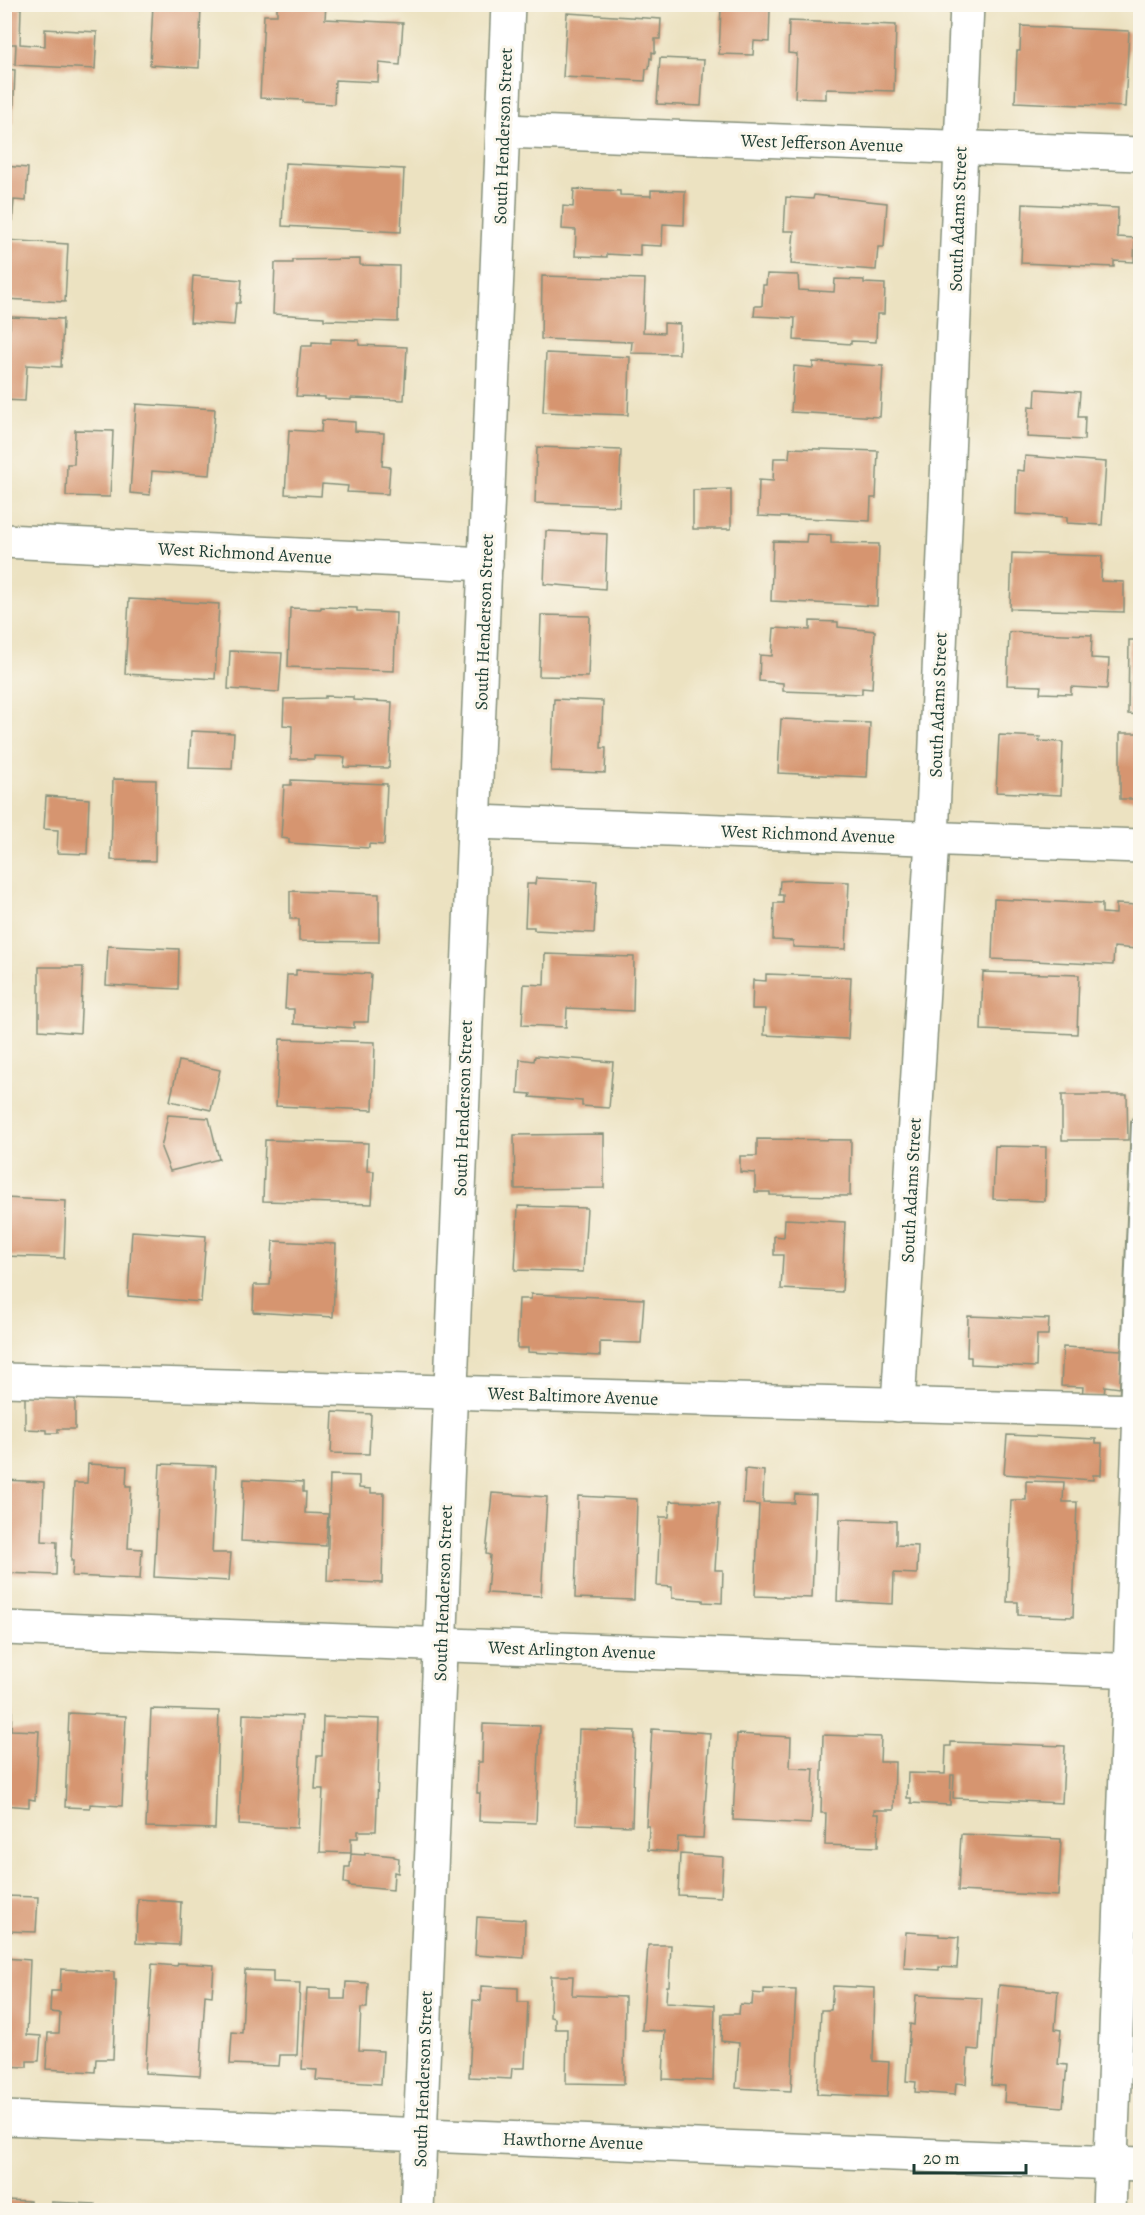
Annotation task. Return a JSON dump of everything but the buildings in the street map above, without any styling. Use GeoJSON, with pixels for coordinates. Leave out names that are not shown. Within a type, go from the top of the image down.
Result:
{"type":"FeatureCollection","features":[{"type":"Feature","properties":{"kind":"street","name":"South Henderson Street"},"geometry":{"type":"LineString","coordinates":[[417,2211],[508,4]]}},
{"type":"Feature","properties":{"kind":"street","name":"South Adams Street"},"geometry":{"type":"LineString","coordinates":[[898,1405],[932,839],[967,4]]}},
{"type":"Feature","properties":{"kind":"street","name":"West Jefferson Avenue"},"geometry":{"type":"LineString","coordinates":[[503,131],[1140,154]]}},
{"type":"Feature","properties":{"kind":"street","name":"West Richmond Avenue"},"geometry":{"type":"LineString","coordinates":[[4,542],[486,564]]}},
{"type":"Feature","properties":{"kind":"street","name":"West Richmond Avenue"},"geometry":{"type":"LineString","coordinates":[[476,822],[1140,846]]}},
{"type":"Feature","properties":{"kind":"street","name":"West Baltimore Avenue"},"geometry":{"type":"LineString","coordinates":[[4,1380],[1136,1411]]}},
{"type":"Feature","properties":{"kind":"street"},"geometry":{"type":"LineString","coordinates":[[1109,2211],[1126,2164],[1135,1671],[1136,1411]]}},
{"type":"Feature","properties":{"kind":"street","name":"West Arlington Avenue"},"geometry":{"type":"LineString","coordinates":[[4,1628],[1135,1671]]}},
{"type":"Feature","properties":{"kind":"street","name":"Hawthorne Avenue"},"geometry":{"type":"LineString","coordinates":[[4,2118],[1126,2164]]}},
{"type":"Feature","properties":{"kind":"lane"},"geometry":{"type":"LineString","coordinates":[[1136,1411],[1140,1123]]}}]}
